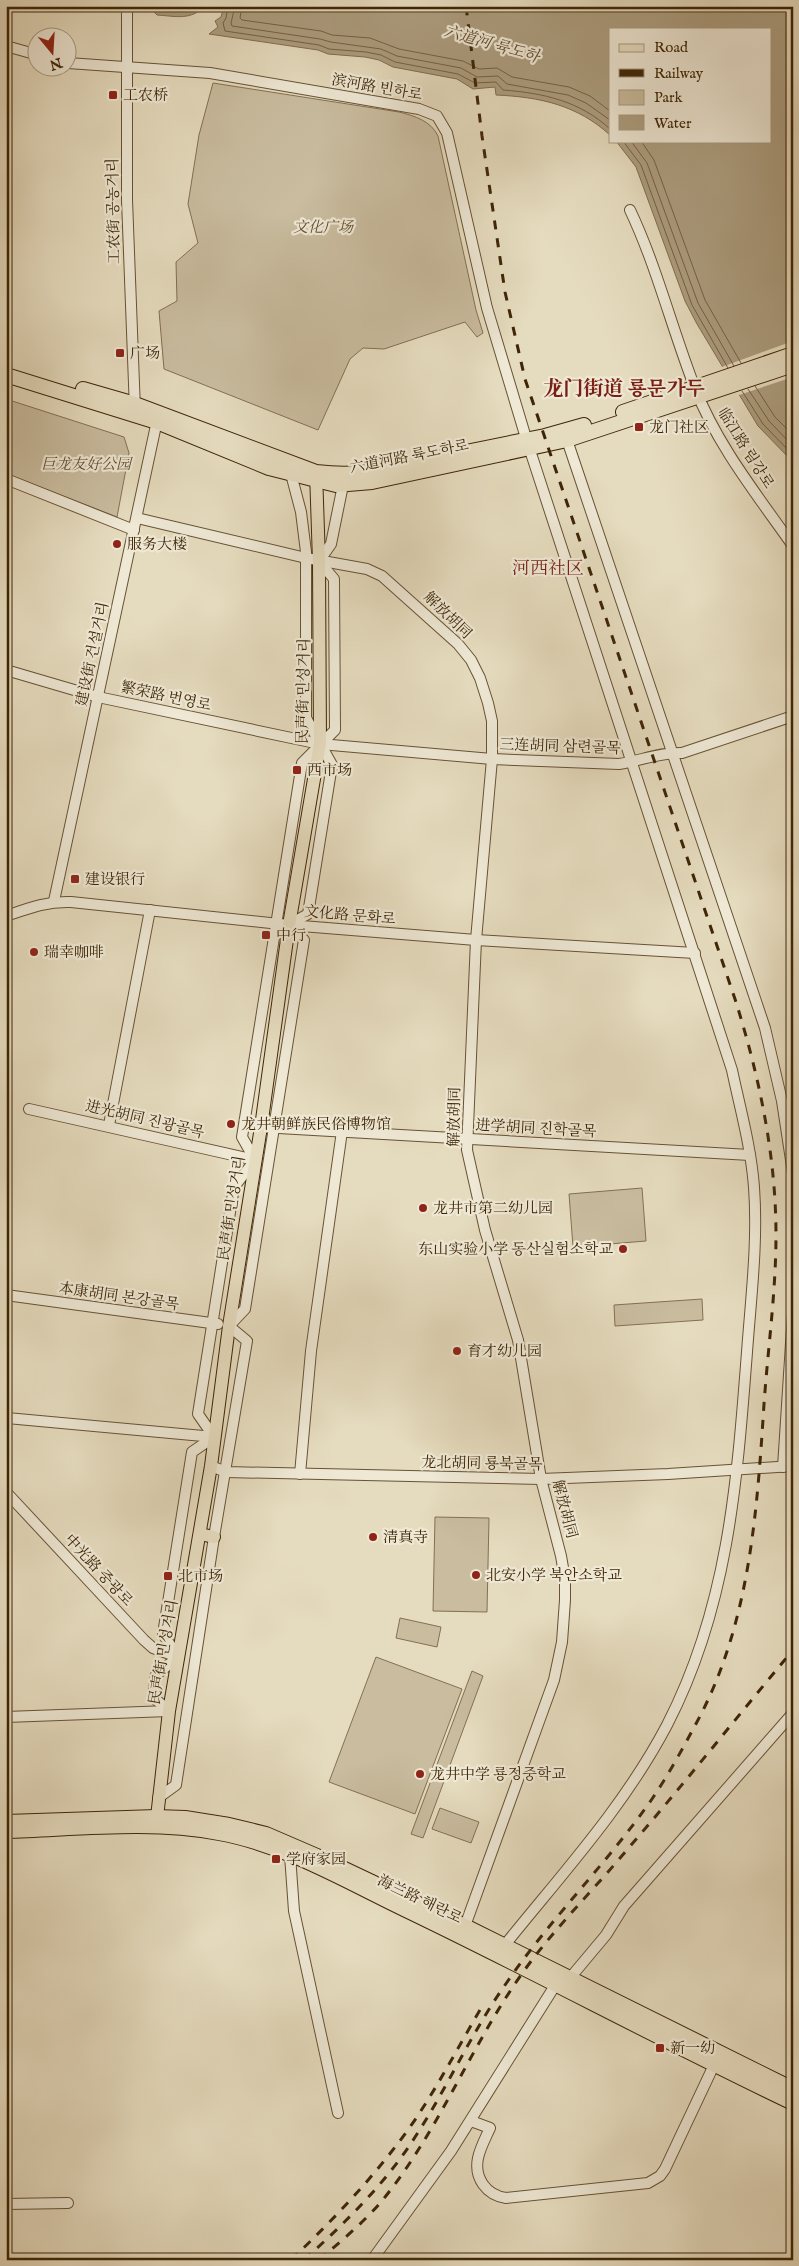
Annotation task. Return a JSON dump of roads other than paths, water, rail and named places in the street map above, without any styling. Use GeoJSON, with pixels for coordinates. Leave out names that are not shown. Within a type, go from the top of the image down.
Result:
{"type":"FeatureCollection","features":[{"type":"Feature","properties":{"kind":"highway","name":"六道河路 륙도하로"},"geometry":{"type":"LineString","coordinates":[[715,387],[793,354]]}},
{"type":"Feature","properties":{"kind":"highway","name":"六道河路 륙도하로"},"geometry":{"type":"LineString","coordinates":[[6,366],[135,409],[343,485],[372,482],[528,443],[793,365]]}},
{"type":"Feature","properties":{"kind":"highway","name":"六道河路 륙도하로"},"geometry":{"type":"LineString","coordinates":[[6,375],[135,409]]}},
{"type":"Feature","properties":{"kind":"highway","name":"六道河路 륙도하로"},"geometry":{"type":"LineString","coordinates":[[157,417],[269,468],[291,474],[317,477],[367,472],[528,443],[567,440],[697,392]]}},
{"type":"Feature","properties":{"kind":"highway","name":"海兰路 해란로"},"geometry":{"type":"LineString","coordinates":[[6,1822],[220,1824],[266,1834],[310,1852],[465,1926],[793,2089]]}},
{"type":"Feature","properties":{"kind":"highway","name":"海兰路 해란로"},"geometry":{"type":"LineString","coordinates":[[6,1832],[117,1827],[156,1822],[218,1833],[290,1855],[556,1984],[793,2103]]}},
{"type":"Feature","properties":{"kind":"main road","name":"民声街 민성거리"},"geometry":{"type":"LineString","coordinates":[[156,1822],[169,1711],[211,1466],[229,1326],[261,1126],[283,924],[320,744],[317,477]]}},
{"type":"Feature","properties":{"kind":"main road"},"geometry":{"type":"LineString","coordinates":[[200,1534],[214,1537]]}},
{"type":"Feature","properties":{"kind":"street","name":"工农街 공농거리"},"geometry":{"type":"LineString","coordinates":[[127,6],[127,200],[135,409]]}},
{"type":"Feature","properties":{"kind":"street"},"geometry":{"type":"LineString","coordinates":[[6,46],[28,52]]}},
{"type":"Feature","properties":{"kind":"street","name":"滨河路 빈하로"},"geometry":{"type":"LineString","coordinates":[[78,64],[210,73],[419,109],[437,116],[447,132],[487,308],[528,443],[732,1070],[750,1156],[754,1186],[755,1258],[738,1470],[722,1570],[713,1605],[696,1657],[668,1723],[636,1781],[504,1946]]}},
{"type":"Feature","properties":{"kind":"street","name":"临江路 림강로"},"geometry":{"type":"LineString","coordinates":[[630,210],[643,237],[697,392],[728,449],[793,546]]}},
{"type":"Feature","properties":{"kind":"street","name":"建设街 건설거리"},"geometry":{"type":"LineString","coordinates":[[54,901],[157,417]]}},
{"type":"Feature","properties":{"kind":"street"},"geometry":{"type":"LineString","coordinates":[[567,440],[764,1028],[782,1101],[793,1173]]}},
{"type":"Feature","properties":{"kind":"street"},"geometry":{"type":"LineString","coordinates":[[291,474],[301,512],[306,558],[306,718],[320,744]]}},
{"type":"Feature","properties":{"kind":"street"},"geometry":{"type":"LineString","coordinates":[[6,479],[134,530]]}},
{"type":"Feature","properties":{"kind":"street"},"geometry":{"type":"LineString","coordinates":[[319,561],[331,544],[343,485]]}},
{"type":"Feature","properties":{"kind":"street","name":"解放胡同"},"geometry":{"type":"LineString","coordinates":[[137,518],[319,561],[367,569],[382,576],[458,644],[470,660],[488,703],[492,721],[492,759],[476,940],[466,1139],[485,1230],[518,1340],[541,1479],[565,1578],[559,1660],[547,1706],[465,1926]]}},
{"type":"Feature","properties":{"kind":"street","name":"繁荣路 번영로"},"geometry":{"type":"LineString","coordinates":[[6,670],[98,697],[320,744]]}},
{"type":"Feature","properties":{"kind":"street","name":"三连胡同 삼련골목"},"geometry":{"type":"LineString","coordinates":[[320,744],[492,759],[619,764],[671,752],[682,753],[793,716]]}},
{"type":"Feature","properties":{"kind":"street","name":"文化路 문화로"},"geometry":{"type":"LineString","coordinates":[[6,916],[54,901],[283,924],[476,940],[695,952]]}},
{"type":"Feature","properties":{"kind":"street"},"geometry":{"type":"LineString","coordinates":[[109,1126],[150,910]]}},
{"type":"Feature","properties":{"kind":"street"},"geometry":{"type":"LineString","coordinates":[[158,1798],[176,1784],[214,1537],[247,1341],[229,1326],[245,1309],[304,940],[283,924],[242,1137],[255,1160],[234,1187],[198,1414],[214,1437]]}},
{"type":"Feature","properties":{"kind":"street","name":"进光胡同 진광골목"},"geometry":{"type":"LineString","coordinates":[[29,1109],[255,1160]]}},
{"type":"Feature","properties":{"kind":"street","name":"进学胡同 진학골목"},"geometry":{"type":"LineString","coordinates":[[261,1126],[750,1156]]}},
{"type":"Feature","properties":{"kind":"street"},"geometry":{"type":"LineString","coordinates":[[300,1474],[311,1351],[342,1131]]}},
{"type":"Feature","properties":{"kind":"street","name":"本康胡同 본강골목"},"geometry":{"type":"LineString","coordinates":[[6,1295],[229,1326]]}},
{"type":"Feature","properties":{"kind":"street"},"geometry":{"type":"LineString","coordinates":[[738,1470],[788,1467],[793,1313]]}},
{"type":"Feature","properties":{"kind":"street"},"geometry":{"type":"LineString","coordinates":[[7,1418],[214,1437]]}},
{"type":"Feature","properties":{"kind":"street"},"geometry":{"type":"LineString","coordinates":[[169,1711],[153,1697],[156,1675],[178,1657],[163,1634],[192,1452],[214,1437]]}},
{"type":"Feature","properties":{"kind":"street"},"geometry":{"type":"LineString","coordinates":[[211,1466],[226,1472]]}},
{"type":"Feature","properties":{"kind":"street","name":"龙北胡同 룡북골목"},"geometry":{"type":"LineString","coordinates":[[226,1472],[541,1479],[738,1470]]}},
{"type":"Feature","properties":{"kind":"street","name":"中光路 중광로"},"geometry":{"type":"LineString","coordinates":[[6,1492],[144,1640],[153,1648],[178,1657]]}},
{"type":"Feature","properties":{"kind":"street"},"geometry":{"type":"LineString","coordinates":[[6,1717],[169,1711]]}},
{"type":"Feature","properties":{"kind":"street"},"geometry":{"type":"LineString","coordinates":[[570,1978],[606,1935],[624,1906],[793,1713]]}},
{"type":"Feature","properties":{"kind":"street"},"geometry":{"type":"LineString","coordinates":[[290,1855],[294,1911],[338,2113]]}},
{"type":"Feature","properties":{"kind":"street"},"geometry":{"type":"LineString","coordinates":[[372,2260],[424,2189],[470,2121],[556,1984]]}},
{"type":"Feature","properties":{"kind":"street"},"geometry":{"type":"LineString","coordinates":[[470,2121],[490,2128],[478,2157],[478,2175],[488,2191],[498,2197],[506,2198],[648,2183],[660,2176],[665,2169],[714,2065]]}},
{"type":"Feature","properties":{"kind":"street"},"geometry":{"type":"LineString","coordinates":[[6,2204],[68,2204]]}},
{"type":"Feature","properties":{"kind":"water"},"geometry":{"type":"Polygon","coordinates":[[[136,6],[204,6],[194,14],[176,17],[157,15],[153,11],[136,6]]]}},
{"type":"Feature","properties":{"kind":"water","name":"六道河 륙도하"},"geometry":{"type":"Polygon","coordinates":[[[224,6],[793,6],[793,462],[758,426],[697,324],[685,301],[636,167],[617,142],[772,142],[772,28],[609,28],[609,134],[584,116],[557,104],[528,98],[496,95],[495,87],[473,89],[457,79],[393,67],[379,60],[365,57],[328,54],[318,50],[209,34],[218,27],[215,21],[221,17],[224,6]]]}},
{"type":"Feature","properties":{"kind":"railway"},"geometry":{"type":"LineString","coordinates":[[304,2260],[365,2201],[393,2169],[428,2116],[480,2023],[503,1988],[520,1963],[616,1847],[652,1799],[698,1720],[715,1683],[729,1644],[748,1566],[758,1485],[773,1298],[776,1256],[775,1205],[769,1145],[759,1086],[735,999],[525,379],[505,292],[482,136],[466,6]]}},
{"type":"Feature","properties":{"kind":"railway"},"geometry":{"type":"LineString","coordinates":[[319,2260],[374,2210],[403,2173],[422,2144],[511,1989],[532,1960],[647,1826],[793,1650]]}},
{"type":"Feature","properties":{"kind":"railway"},"geometry":{"type":"LineString","coordinates":[[291,2260],[323,2229],[397,2145],[429,2099],[480,2010]]}},
{"type":"Feature","properties":{"kind":"place","name":"工农桥"},"geometry":{"type":"Point","coordinates":[113,95]}},
{"type":"Feature","properties":{"kind":"place","name":"广场"},"geometry":{"type":"Point","coordinates":[120,353]}},
{"type":"Feature","properties":{"kind":"place","name":"龙门社区"},"geometry":{"type":"Point","coordinates":[639,427]}},
{"type":"Feature","properties":{"kind":"place","name":"服务大楼"},"geometry":{"type":"Point","coordinates":[117,544]}},
{"type":"Feature","properties":{"kind":"place","name":"西市场"},"geometry":{"type":"Point","coordinates":[297,770]}},
{"type":"Feature","properties":{"kind":"place","name":"建设银行"},"geometry":{"type":"Point","coordinates":[75,879]}},
{"type":"Feature","properties":{"kind":"place","name":"中行"},"geometry":{"type":"Point","coordinates":[266,935]}},
{"type":"Feature","properties":{"kind":"place","name":"瑞幸咖啡"},"geometry":{"type":"Point","coordinates":[34,952]}},
{"type":"Feature","properties":{"kind":"place","name":"龙井朝鲜族民俗博物馆"},"geometry":{"type":"Point","coordinates":[231,1124]}},
{"type":"Feature","properties":{"kind":"place","name":"龙井市第二幼儿园"},"geometry":{"type":"Point","coordinates":[423,1208]}},
{"type":"Feature","properties":{"kind":"place","name":"东山实验小学 동산실험소학교"},"geometry":{"type":"Point","coordinates":[623,1249]}},
{"type":"Feature","properties":{"kind":"place","name":"育才幼儿园"},"geometry":{"type":"Point","coordinates":[457,1351]}},
{"type":"Feature","properties":{"kind":"place","name":"清真寺"},"geometry":{"type":"Point","coordinates":[373,1537]}},
{"type":"Feature","properties":{"kind":"place","name":"北安小学 북안소학교"},"geometry":{"type":"Point","coordinates":[476,1575]}},
{"type":"Feature","properties":{"kind":"place","name":"北市场"},"geometry":{"type":"Point","coordinates":[168,1576]}},
{"type":"Feature","properties":{"kind":"place","name":"龙井中学 룡정중학교"},"geometry":{"type":"Point","coordinates":[420,1774]}},
{"type":"Feature","properties":{"kind":"place","name":"学府家园"},"geometry":{"type":"Point","coordinates":[276,1859]}},
{"type":"Feature","properties":{"kind":"place","name":"新一幼"},"geometry":{"type":"Point","coordinates":[660,2048]}},
{"type":"Feature","properties":{"kind":"district","name":"龙门街道 룡문가두"},"geometry":{"type":"Point","coordinates":[624,388]}},
{"type":"Feature","properties":{"kind":"district","name":"河西社区"},"geometry":{"type":"Point","coordinates":[548,568]}},
{"type":"Feature","properties":{"kind":"park label","name":"文化广场"},"geometry":{"type":"Point","coordinates":[323,227]}},
{"type":"Feature","properties":{"kind":"park label","name":"巨龙友好公园"},"geometry":{"type":"Point","coordinates":[86,464]}}]}
